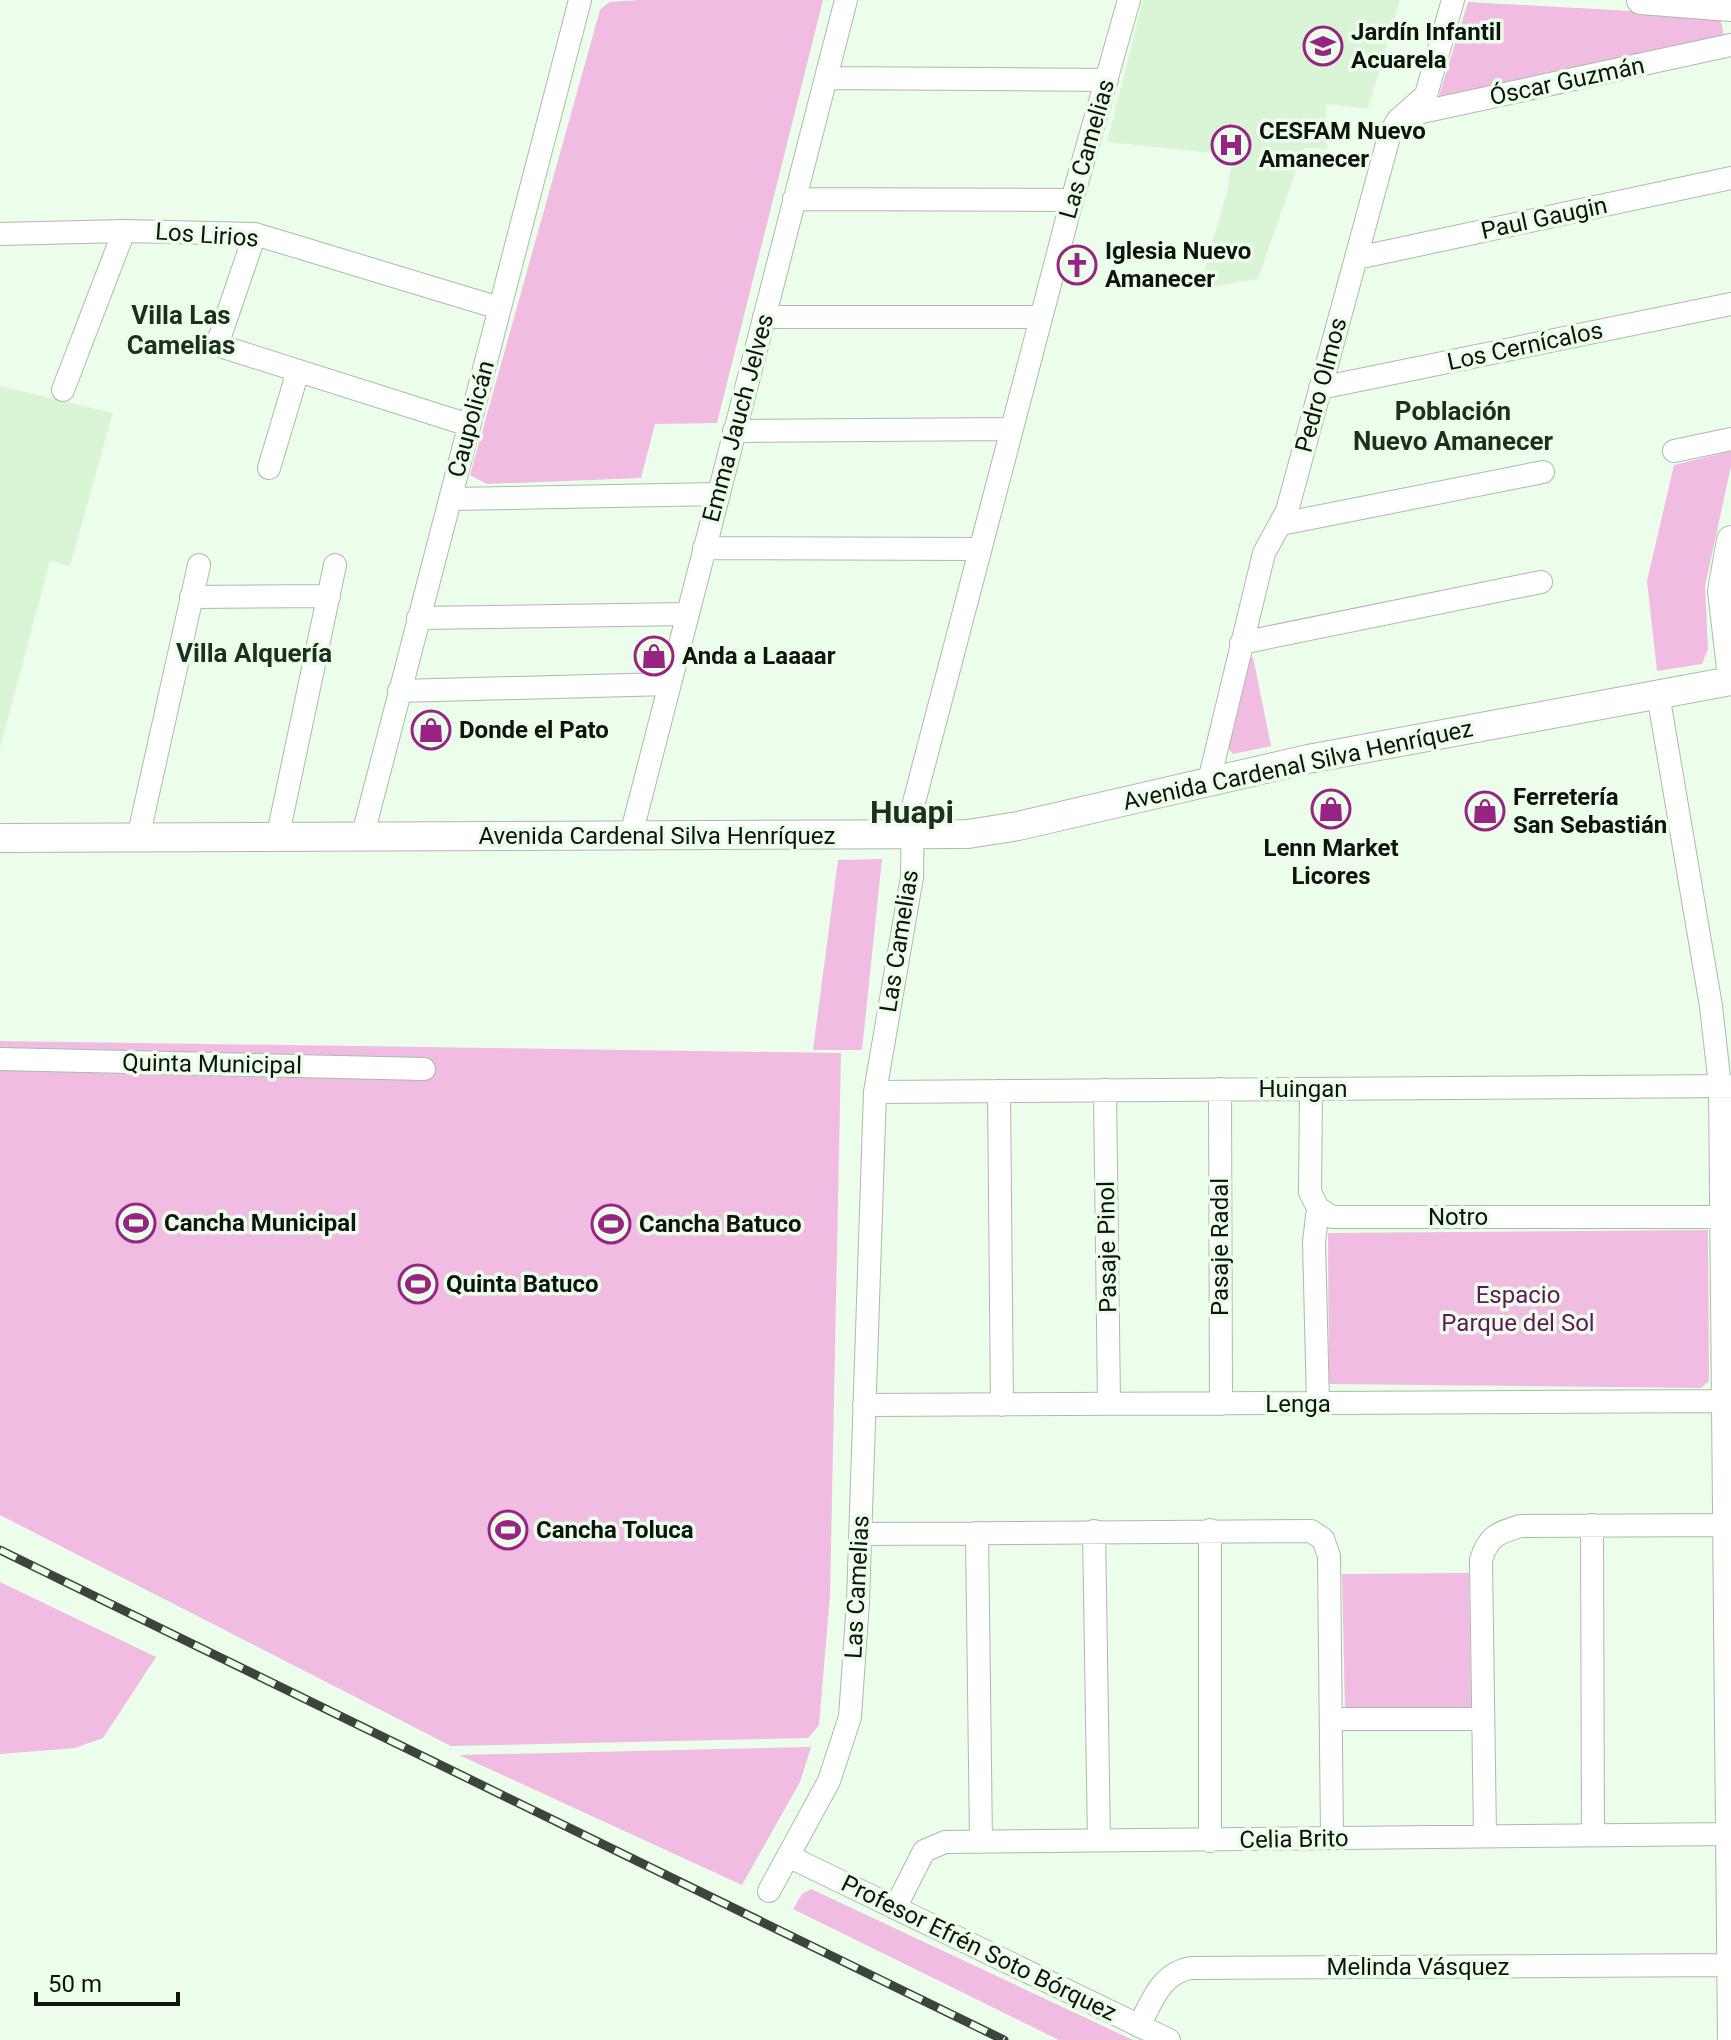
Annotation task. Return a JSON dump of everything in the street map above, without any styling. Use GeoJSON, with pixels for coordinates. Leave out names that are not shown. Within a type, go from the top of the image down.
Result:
{"type":"FeatureCollection","features":[{"type":"Feature","properties":{"kind":"street","name":"Caupolicán"},"geometry":{"type":"LineString","coordinates":[[362,838],[580,0]]}},
{"type":"Feature","properties":{"kind":"street","name":"Emma Jauch Jelves"},"geometry":{"type":"LineString","coordinates":[[631,835],[846,0]]}},
{"type":"Feature","properties":{"kind":"street","name":"Las Camelias"},"geometry":{"type":"LineString","coordinates":[[769,1891],[833,1773],[850,1717],[861,1534],[875,1092],[911,885],[913,806],[1040,317],[1129,0]]}},
{"type":"Feature","properties":{"kind":"street","name":"Pedro Olmos"},"geometry":{"type":"LineString","coordinates":[[1209,781],[1264,553],[1281,524],[1390,133],[1403,116],[1421,101],[1430,86],[1453,0]]}},
{"type":"Feature","properties":{"kind":"street"},"geometry":{"type":"LineString","coordinates":[[1641,0],[1731,7]]}},
{"type":"Feature","properties":{"kind":"street","name":"Óscar Guzmán"},"geometry":{"type":"LineString","coordinates":[[1403,116],[1731,45]]}},
{"type":"Feature","properties":{"kind":"street"},"geometry":{"type":"LineString","coordinates":[[826,78],[1107,80]]}},
{"type":"Feature","properties":{"kind":"street","name":"Paul Gaugin"},"geometry":{"type":"LineString","coordinates":[[1357,258],[1731,178]]}},
{"type":"Feature","properties":{"kind":"street"},"geometry":{"type":"LineString","coordinates":[[794,199],[1072,200]]}},
{"type":"Feature","properties":{"kind":"street","name":"Los Lirios"},"geometry":{"type":"LineString","coordinates":[[0,234],[124,231],[255,234],[499,308]]}},
{"type":"Feature","properties":{"kind":"street"},"geometry":{"type":"LineString","coordinates":[[63,390],[124,231]]}},
{"type":"Feature","properties":{"kind":"street"},"geometry":{"type":"LineString","coordinates":[[255,234],[217,345],[469,425]]}},
{"type":"Feature","properties":{"kind":"street","name":"Los Cernícalos"},"geometry":{"type":"LineString","coordinates":[[1320,388],[1731,304]]}},
{"type":"Feature","properties":{"kind":"street"},"geometry":{"type":"LineString","coordinates":[[764,317],[1040,317]]}},
{"type":"Feature","properties":{"kind":"street"},"geometry":{"type":"LineString","coordinates":[[269,468],[298,371]]}},
{"type":"Feature","properties":{"kind":"street"},"geometry":{"type":"LineString","coordinates":[[734,431],[1012,429]]}},
{"type":"Feature","properties":{"kind":"street"},"geometry":{"type":"LineString","coordinates":[[1674,451],[1731,439]]}},
{"type":"Feature","properties":{"kind":"street"},"geometry":{"type":"LineString","coordinates":[[1281,524],[1543,472]]}},
{"type":"Feature","properties":{"kind":"street"},"geometry":{"type":"LineString","coordinates":[[450,499],[718,494]]}},
{"type":"Feature","properties":{"kind":"street"},"geometry":{"type":"LineString","coordinates":[[1731,540],[1722,591],[1731,668]]}},
{"type":"Feature","properties":{"kind":"street"},"geometry":{"type":"LineString","coordinates":[[704,548],[979,549]]}},
{"type":"Feature","properties":{"kind":"street"},"geometry":{"type":"LineString","coordinates":[[138,838],[199,565]]}},
{"type":"Feature","properties":{"kind":"street"},"geometry":{"type":"LineString","coordinates":[[277,839],[335,565]]}},
{"type":"Feature","properties":{"kind":"street"},"geometry":{"type":"LineString","coordinates":[[1241,643],[1541,582]]}},
{"type":"Feature","properties":{"kind":"street"},"geometry":{"type":"LineString","coordinates":[[191,597],[329,596]]}},
{"type":"Feature","properties":{"kind":"street"},"geometry":{"type":"LineString","coordinates":[[418,618],[687,614]]}},
{"type":"Feature","properties":{"kind":"street","name":"Avenida Cardenal Silva Henríquez"},"geometry":{"type":"LineString","coordinates":[[0,838],[968,834],[1018,826],[1375,746],[1731,681]]}},
{"type":"Feature","properties":{"kind":"street"},"geometry":{"type":"LineString","coordinates":[[399,691],[668,684]]}},
{"type":"Feature","properties":{"kind":"street"},"geometry":{"type":"LineString","coordinates":[[1658,694],[1726,1086],[1722,1217],[1728,1401],[1729,2040]]}},
{"type":"Feature","properties":{"kind":"street","name":"Quinta Municipal"},"geometry":{"type":"LineString","coordinates":[[0,1059],[424,1069]]}},
{"type":"Feature","properties":{"kind":"street","name":"Huingan"},"geometry":{"type":"LineString","coordinates":[[875,1092],[1726,1086]]}},
{"type":"Feature","properties":{"kind":"street","name":"Pasaje Radal"},"geometry":{"type":"LineString","coordinates":[[1220,1089],[1221,1404]]}},
{"type":"Feature","properties":{"kind":"street"},"geometry":{"type":"LineString","coordinates":[[1311,1089],[1310,1192],[1318,1208],[1314,1228],[1318,1403]]}},
{"type":"Feature","properties":{"kind":"street","name":"Pasaje Pinol"},"geometry":{"type":"LineString","coordinates":[[1105,1090],[1109,1404]]}},
{"type":"Feature","properties":{"kind":"street"},"geometry":{"type":"LineString","coordinates":[[999,1091],[1002,1405]]}},
{"type":"Feature","properties":{"kind":"street","name":"Notro"},"geometry":{"type":"LineString","coordinates":[[1318,1208],[1340,1218],[1722,1217]]}},
{"type":"Feature","properties":{"kind":"street","name":"Lenga"},"geometry":{"type":"LineString","coordinates":[[864,1405],[1728,1401]]}},
{"type":"Feature","properties":{"kind":"street"},"geometry":{"type":"LineString","coordinates":[[1592,1525],[1593,1836]]}},
{"type":"Feature","properties":{"kind":"street"},"geometry":{"type":"LineString","coordinates":[[1485,1836],[1481,1560],[1486,1544],[1495,1534],[1520,1526],[1728,1525]]}},
{"type":"Feature","properties":{"kind":"street"},"geometry":{"type":"LineString","coordinates":[[1210,1530],[1210,1841]]}},
{"type":"Feature","properties":{"kind":"street"},"geometry":{"type":"LineString","coordinates":[[1094,1531],[1099,1841]]}},
{"type":"Feature","properties":{"kind":"street"},"geometry":{"type":"LineString","coordinates":[[861,1534],[1311,1531],[1323,1539],[1329,1556],[1332,1838]]}},
{"type":"Feature","properties":{"kind":"street"},"geometry":{"type":"LineString","coordinates":[[977,1533],[981,1842]]}},
{"type":"Feature","properties":{"kind":"street"},"geometry":{"type":"LineString","coordinates":[[1331,1719],[1483,1719]]}},
{"type":"Feature","properties":{"kind":"street","name":"Celia Brito"},"geometry":{"type":"LineString","coordinates":[[895,1908],[924,1851],[931,1846],[981,1842],[1729,1834]]}},
{"type":"Feature","properties":{"kind":"street","name":"Profesor Efrén Soto Bórquez"},"geometry":{"type":"LineString","coordinates":[[788,1856],[1169,2040]]}},
{"type":"Feature","properties":{"kind":"street","name":"Melinda Vásquez"},"geometry":{"type":"LineString","coordinates":[[1139,2026],[1163,1982],[1177,1972],[1191,1968],[1729,1960]]}},
{"type":"Feature","properties":{"kind":"shaded area","name":"CESFAM Nuevo Amanecer"},"geometry":{"type":"Polygon","coordinates":[[[1143,0],[1400,0],[1368,109],[1326,104],[1327,149],[1304,148],[1258,279],[1199,289],[1227,192],[1233,155],[1107,142],[1143,0]]]}},
{"type":"Feature","properties":{"kind":"shaded area"},"geometry":{"type":"Polygon","coordinates":[[[0,386],[113,413],[70,566],[50,561],[0,748],[0,386]]]}},
{"type":"Feature","properties":{"kind":"green space"},"geometry":{"type":"Polygon","coordinates":[[[823,0],[717,423],[655,424],[641,478],[487,484],[470,475],[600,10],[609,2],[823,0]]]}},
{"type":"Feature","properties":{"kind":"green space"},"geometry":{"type":"Polygon","coordinates":[[[1468,2],[1720,16],[1724,37],[1438,99],[1468,2]]]}},
{"type":"Feature","properties":{"kind":"green space"},"geometry":{"type":"Polygon","coordinates":[[[1731,451],[1731,466],[1705,586],[1708,649],[1702,664],[1657,671],[1647,581],[1674,465],[1731,451]]]}},
{"type":"Feature","properties":{"kind":"green space"},"geometry":{"type":"Polygon","coordinates":[[[1253,657],[1271,746],[1233,754],[1227,747],[1247,659],[1253,657]]]}},
{"type":"Feature","properties":{"kind":"green space"},"geometry":{"type":"Polygon","coordinates":[[[882,859],[862,1050],[813,1050],[838,860],[882,859]]]}},
{"type":"Feature","properties":{"kind":"green space","name":"Quinta Batuco"},"geometry":{"type":"Polygon","coordinates":[[[0,1041],[841,1053],[830,1595],[819,1725],[808,1738],[451,1746],[0,1515],[0,1041]]]}},
{"type":"Feature","properties":{"kind":"green space","name":"Espacio Parque del Sol"},"geometry":{"type":"Polygon","coordinates":[[[1708,1230],[1709,1381],[1701,1388],[1329,1384],[1328,1233],[1708,1230]]]}},
{"type":"Feature","properties":{"kind":"green space"},"geometry":{"type":"Polygon","coordinates":[[[1469,1573],[1471,1708],[1345,1709],[1342,1574],[1469,1573]]]}},
{"type":"Feature","properties":{"kind":"green space"},"geometry":{"type":"Polygon","coordinates":[[[0,1582],[156,1657],[103,1738],[75,1748],[0,1754],[0,1582]]]}},
{"type":"Feature","properties":{"kind":"green space"},"geometry":{"type":"Polygon","coordinates":[[[811,1747],[800,1782],[742,1885],[459,1755],[811,1747]]]}},
{"type":"Feature","properties":{"kind":"green space"},"geometry":{"type":"Polygon","coordinates":[[[811,1889],[1133,2040],[1059,2040],[793,1909],[802,1894],[811,1889]]]}},
{"type":"Feature","properties":{"kind":"railway"},"geometry":{"type":"LineString","coordinates":[[0,1550],[1004,2040]]}},
{"type":"Feature","properties":{"kind":"place","name":"Jardín Infantil Acuarela"},"geometry":{"type":"Point","coordinates":[1323,46]}},
{"type":"Feature","properties":{"kind":"place","name":"CESFAM Nuevo Amanecer"},"geometry":{"type":"Point","coordinates":[1231,145]}},
{"type":"Feature","properties":{"kind":"place","name":"Iglesia Nuevo Amanecer"},"geometry":{"type":"Point","coordinates":[1077,265]}},
{"type":"Feature","properties":{"kind":"place","name":"Anda a Laaaar"},"geometry":{"type":"Point","coordinates":[654,656]}},
{"type":"Feature","properties":{"kind":"place","name":"Donde el Pato"},"geometry":{"type":"Point","coordinates":[431,730]}},
{"type":"Feature","properties":{"kind":"place","name":"Lenn Market Licores"},"geometry":{"type":"Point","coordinates":[1331,809]}},
{"type":"Feature","properties":{"kind":"place","name":"Ferretería San Sebastián"},"geometry":{"type":"Point","coordinates":[1485,811]}},
{"type":"Feature","properties":{"kind":"place","name":"Cancha Municipal"},"geometry":{"type":"Point","coordinates":[136,1223]}},
{"type":"Feature","properties":{"kind":"place","name":"Cancha Batuco"},"geometry":{"type":"Point","coordinates":[611,1224]}},
{"type":"Feature","properties":{"kind":"place","name":"Quinta Batuco"},"geometry":{"type":"Point","coordinates":[418,1284]}},
{"type":"Feature","properties":{"kind":"place","name":"Cancha Toluca"},"geometry":{"type":"Point","coordinates":[508,1530]}},
{"type":"Feature","properties":{"kind":"district","name":"Villa Las Camelias"},"geometry":{"type":"Point","coordinates":[181,330]}},
{"type":"Feature","properties":{"kind":"district","name":"Población Nuevo Amanecer"},"geometry":{"type":"Point","coordinates":[1453,426]}},
{"type":"Feature","properties":{"kind":"district","name":"Villa Alquería"},"geometry":{"type":"Point","coordinates":[254,653]}},
{"type":"Feature","properties":{"kind":"district","name":"Huapi"},"geometry":{"type":"Point","coordinates":[912,812]}}]}
